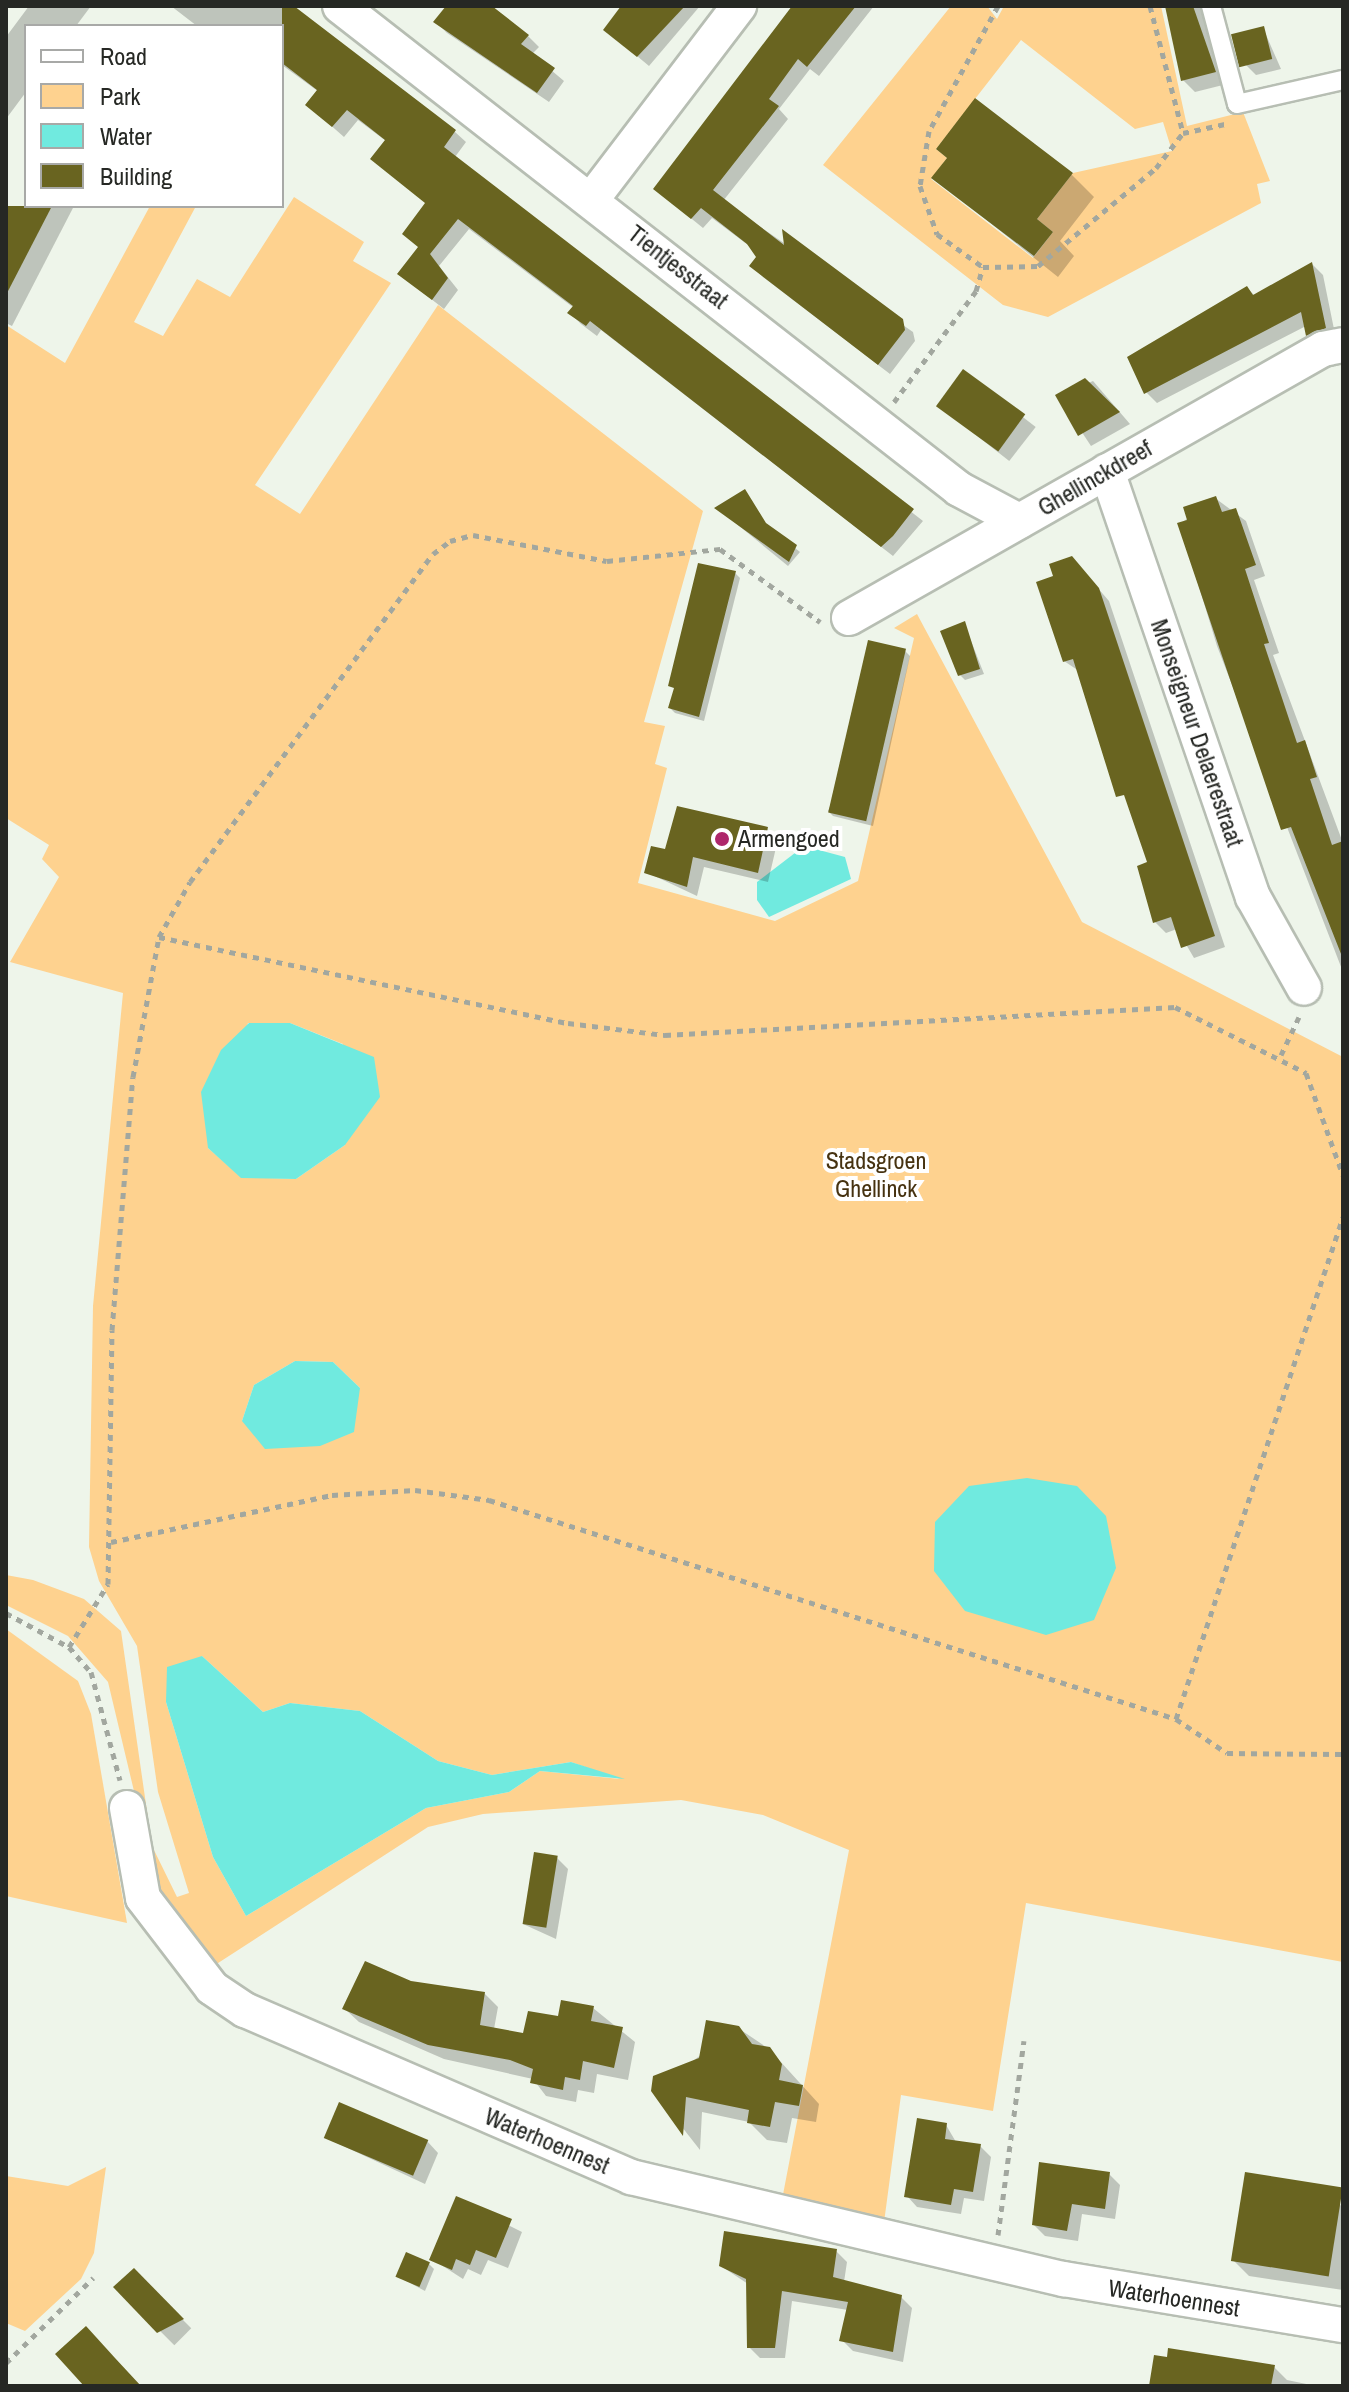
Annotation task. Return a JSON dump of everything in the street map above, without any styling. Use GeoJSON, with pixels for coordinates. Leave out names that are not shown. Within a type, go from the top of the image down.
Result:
{"type":"FeatureCollection","features":[{"type":"Feature","properties":{"kind":"street","name":"Tientjesstraat"},"geometry":{"type":"LineString","coordinates":[[340,6],[982,505],[1019,521]]}},
{"type":"Feature","properties":{"kind":"street"},"geometry":{"type":"LineString","coordinates":[[592,199],[739,6]]}},
{"type":"Feature","properties":{"kind":"street","name":"Ghellinckdreef"},"geometry":{"type":"LineString","coordinates":[[849,618],[1323,349],[1343,345]]}},
{"type":"Feature","properties":{"kind":"street","name":"Monseigneur Delaerestraat"},"geometry":{"type":"LineString","coordinates":[[1107,471],[1253,897],[1304,988]]}},
{"type":"Feature","properties":{"kind":"street","name":"Waterhoennest"},"geometry":{"type":"LineString","coordinates":[[127,1808],[143,1898],[194,1969],[245,2010],[631,2177],[994,2264],[1343,2325]]}},
{"type":"Feature","properties":{"kind":"lane"},"geometry":{"type":"LineString","coordinates":[[1211,6],[1237,104],[1343,80]]}},
{"type":"Feature","properties":{"kind":"path"},"geometry":{"type":"LineString","coordinates":[[998,6],[929,131],[920,186],[937,234],[983,267],[1038,266],[1156,168],[1183,133],[1150,6]]}},
{"type":"Feature","properties":{"kind":"path"},"geometry":{"type":"LineString","coordinates":[[878,424],[976,291],[983,267]]}},
{"type":"Feature","properties":{"kind":"path"},"geometry":{"type":"LineString","coordinates":[[69,1647],[108,1584],[120,1204],[159,937],[199,869],[433,554],[450,541],[473,535],[607,561],[720,549],[826,627],[849,618]]}},
{"type":"Feature","properties":{"kind":"path"},"geometry":{"type":"LineString","coordinates":[[159,937],[628,1032],[700,1036],[1175,1007],[1281,1055],[1310,1079],[1343,1175]]}},
{"type":"Feature","properties":{"kind":"path"},"geometry":{"type":"LineString","coordinates":[[1281,1055],[1304,988]]}},
{"type":"Feature","properties":{"kind":"path"},"geometry":{"type":"LineString","coordinates":[[1176,1719],[1343,1217]]}},
{"type":"Feature","properties":{"kind":"path"},"geometry":{"type":"LineString","coordinates":[[111,1542],[332,1495],[415,1490],[489,1500],[1176,1719],[1227,1753],[1343,1754]]}},
{"type":"Feature","properties":{"kind":"path"},"geometry":{"type":"LineString","coordinates":[[6,1613],[69,1647],[91,1672],[127,1808]]}},
{"type":"Feature","properties":{"kind":"path"},"geometry":{"type":"LineString","coordinates":[[994,2264],[1024,2041]]}},
{"type":"Feature","properties":{"kind":"path"},"geometry":{"type":"LineString","coordinates":[[6,2363],[93,2278]]}},
{"type":"Feature","properties":{"kind":"green space"},"geometry":{"type":"Polygon","coordinates":[[[951,6],[987,6],[997,19],[1004,6],[1161,6],[1187,126],[1243,112],[1270,181],[1257,184],[1261,203],[1048,317],[1003,305],[823,165],[951,6]],[[1021,40],[936,149],[947,158],[931,179],[1033,258],[1053,232],[1037,219],[1073,173],[1172,151],[1163,122],[1135,129],[1021,40]]]}},
{"type":"Feature","properties":{"kind":"green space","name":"Stadsgroen Ghellinck"},"geometry":{"type":"Polygon","coordinates":[[[294,197],[364,242],[353,261],[391,283],[255,485],[300,514],[438,305],[703,511],[644,722],[665,726],[655,764],[667,768],[638,883],[775,921],[858,881],[914,638],[894,628],[917,614],[1082,922],[1343,1057],[1343,1962],[1026,1903],[993,2111],[901,2095],[883,2230],[781,2205],[849,1850],[763,1815],[681,1800],[483,1814],[428,1827],[215,1965],[159,1896],[108,1682],[68,1636],[6,1605],[6,1575],[33,1580],[84,1599],[121,1631],[152,1846],[177,1897],[189,1893],[158,1792],[137,1646],[99,1581],[89,1547],[93,1306],[123,993],[10,962],[59,877],[42,859],[49,845],[6,818],[6,325],[65,363],[149,208],[195,208],[134,322],[163,336],[197,279],[230,297],[294,197]],[[248,1023],[208,1148],[241,1177],[296,1179],[345,1145],[343,1044],[290,1023],[248,1023]],[[295,1361],[254,1385],[242,1421],[360,1388],[333,1362],[295,1361]],[[202,1656],[166,1702],[213,1857],[246,1916],[426,1808],[509,1792],[540,1771],[620,1779],[571,1762],[492,1775],[438,1761],[360,1711],[290,1703],[263,1712],[202,1656]]]}},
{"type":"Feature","properties":{"kind":"green space"},"geometry":{"type":"Polygon","coordinates":[[[6,1629],[78,1681],[91,1714],[127,1923],[6,1896],[6,1629]]]}},
{"type":"Feature","properties":{"kind":"green space"},"geometry":{"type":"Polygon","coordinates":[[[106,2167],[94,2253],[81,2279],[25,2331],[6,2323],[6,2176],[68,2186],[106,2167]]]}},
{"type":"Feature","properties":{"kind":"water"},"geometry":{"type":"Polygon","coordinates":[[[804,846],[845,857],[851,879],[769,917],[757,900],[757,882],[804,846]]]}},
{"type":"Feature","properties":{"kind":"water"},"geometry":{"type":"Polygon","coordinates":[[[249,1023],[290,1023],[374,1057],[380,1097],[345,1145],[296,1179],[241,1178],[208,1148],[201,1092],[221,1050],[249,1023]]]}},
{"type":"Feature","properties":{"kind":"water"},"geometry":{"type":"Polygon","coordinates":[[[295,1361],[333,1362],[360,1388],[354,1432],[320,1446],[265,1449],[242,1421],[254,1385],[295,1361]]]}},
{"type":"Feature","properties":{"kind":"water"},"geometry":{"type":"Polygon","coordinates":[[[1027,1478],[1077,1486],[1106,1516],[1116,1568],[1094,1620],[1046,1635],[965,1611],[934,1571],[935,1522],[969,1486],[1027,1478]]]}},
{"type":"Feature","properties":{"kind":"water"},"geometry":{"type":"Polygon","coordinates":[[[202,1656],[263,1712],[290,1703],[360,1711],[438,1761],[492,1775],[571,1762],[625,1779],[540,1771],[509,1792],[426,1808],[246,1916],[213,1857],[166,1702],[167,1667],[202,1656]]]}},
{"type":"Feature","properties":{"kind":"building"},"geometry":{"type":"Polygon","coordinates":[[[282,6],[294,6],[456,130],[444,147],[914,509],[893,536],[881,547],[590,321],[586,326],[567,313],[573,306],[458,219],[430,254],[448,278],[432,300],[397,274],[418,247],[402,234],[425,203],[370,159],[385,140],[347,110],[332,127],[305,105],[317,90],[284,65],[282,6]]]}},
{"type":"Feature","properties":{"kind":"building"},"geometry":{"type":"Polygon","coordinates":[[[446,6],[492,6],[529,35],[521,44],[555,68],[537,93],[433,22],[446,6]]]}},
{"type":"Feature","properties":{"kind":"building"},"geometry":{"type":"Polygon","coordinates":[[[621,6],[685,6],[637,57],[603,30],[621,6]]]}},
{"type":"Feature","properties":{"kind":"building"},"geometry":{"type":"Polygon","coordinates":[[[792,6],[856,6],[807,67],[798,59],[769,99],[779,106],[713,190],[784,245],[782,229],[903,319],[905,330],[878,365],[749,266],[756,257],[747,244],[701,208],[691,219],[653,189],[792,6]]]}},
{"type":"Feature","properties":{"kind":"building"},"geometry":{"type":"Polygon","coordinates":[[[1165,6],[1193,6],[1216,72],[1181,81],[1165,6]]]}},
{"type":"Feature","properties":{"kind":"building"},"geometry":{"type":"Polygon","coordinates":[[[1264,26],[1272,59],[1239,67],[1231,34],[1264,26]]]}},
{"type":"Feature","properties":{"kind":"building"},"geometry":{"type":"Polygon","coordinates":[[[975,98],[1073,173],[1037,219],[1053,232],[1034,256],[931,178],[947,158],[936,149],[975,98]]]}},
{"type":"Feature","properties":{"kind":"building"},"geometry":{"type":"Polygon","coordinates":[[[6,206],[51,208],[6,295],[6,206]]]}},
{"type":"Feature","properties":{"kind":"building"},"geometry":{"type":"Polygon","coordinates":[[[1312,262],[1326,328],[1306,336],[1301,312],[1144,394],[1127,357],[1247,286],[1253,295],[1312,262]]]}},
{"type":"Feature","properties":{"kind":"building"},"geometry":{"type":"Polygon","coordinates":[[[963,369],[1025,414],[998,451],[936,406],[963,369]]]}},
{"type":"Feature","properties":{"kind":"building"},"geometry":{"type":"Polygon","coordinates":[[[1085,378],[1120,412],[1078,436],[1055,395],[1085,378]]]}},
{"type":"Feature","properties":{"kind":"building"},"geometry":{"type":"Polygon","coordinates":[[[745,489],[766,523],[797,545],[789,562],[714,508],[745,489]]]}},
{"type":"Feature","properties":{"kind":"building"},"geometry":{"type":"Polygon","coordinates":[[[1216,496],[1222,512],[1236,508],[1256,565],[1245,569],[1269,643],[1264,644],[1297,743],[1305,740],[1317,777],[1310,779],[1332,845],[1343,841],[1343,959],[1291,827],[1281,830],[1177,523],[1187,520],[1183,507],[1216,496]]]}},
{"type":"Feature","properties":{"kind":"building"},"geometry":{"type":"Polygon","coordinates":[[[1072,556],[1099,588],[1215,936],[1181,948],[1171,917],[1153,923],[1137,866],[1147,862],[1124,795],[1116,797],[1073,659],[1063,662],[1036,582],[1053,576],[1049,564],[1072,556]]]}},
{"type":"Feature","properties":{"kind":"building"},"geometry":{"type":"Polygon","coordinates":[[[698,563],[736,571],[699,717],[668,708],[674,688],[668,686],[698,563]]]}},
{"type":"Feature","properties":{"kind":"building"},"geometry":{"type":"Polygon","coordinates":[[[965,621],[980,669],[958,676],[940,631],[965,621]]]}},
{"type":"Feature","properties":{"kind":"building"},"geometry":{"type":"Polygon","coordinates":[[[868,640],[906,649],[866,821],[828,812],[868,640]]]}},
{"type":"Feature","properties":{"kind":"building","name":"Armengoed"},"geometry":{"type":"Polygon","coordinates":[[[677,806],[768,827],[758,873],[693,857],[687,887],[644,873],[651,846],[665,849],[677,806]]]}},
{"type":"Feature","properties":{"kind":"building"},"geometry":{"type":"Polygon","coordinates":[[[534,1852],[558,1856],[546,1928],[523,1924],[534,1852]]]}},
{"type":"Feature","properties":{"kind":"building"},"geometry":{"type":"Polygon","coordinates":[[[365,1961],[411,1981],[485,1992],[480,2025],[523,2033],[528,2011],[558,2016],[561,2000],[594,2006],[591,2021],[623,2027],[614,2068],[583,2061],[580,2080],[565,2077],[563,2090],[530,2083],[533,2069],[510,2060],[428,2045],[342,2009],[365,1961]]]}},
{"type":"Feature","properties":{"kind":"building"},"geometry":{"type":"Polygon","coordinates":[[[706,2020],[739,2026],[752,2044],[770,2047],[782,2064],[779,2080],[803,2085],[799,2106],[775,2102],[770,2127],[747,2123],[749,2110],[686,2097],[683,2136],[651,2091],[653,2076],[699,2058],[706,2020]]]}},
{"type":"Feature","properties":{"kind":"building"},"geometry":{"type":"Polygon","coordinates":[[[339,2102],[428,2140],[413,2176],[324,2138],[339,2102]]]}},
{"type":"Feature","properties":{"kind":"building"},"geometry":{"type":"Polygon","coordinates":[[[917,2118],[947,2123],[945,2139],[981,2144],[973,2192],[954,2189],[951,2205],[904,2197],[917,2118]]]}},
{"type":"Feature","properties":{"kind":"building"},"geometry":{"type":"Polygon","coordinates":[[[1039,2162],[1110,2172],[1105,2209],[1072,2204],[1067,2231],[1032,2225],[1039,2162]]]}},
{"type":"Feature","properties":{"kind":"building"},"geometry":{"type":"Polygon","coordinates":[[[1245,2172],[1343,2187],[1329,2276],[1231,2261],[1245,2172]]]}},
{"type":"Feature","properties":{"kind":"building"},"geometry":{"type":"Polygon","coordinates":[[[456,2196],[512,2219],[496,2258],[476,2250],[470,2265],[456,2259],[452,2270],[429,2260],[456,2196]]]}},
{"type":"Feature","properties":{"kind":"building"},"geometry":{"type":"Polygon","coordinates":[[[724,2231],[837,2249],[833,2277],[902,2295],[893,2352],[839,2341],[848,2302],[782,2291],[775,2348],[747,2348],[746,2279],[719,2266],[724,2231]]]}},
{"type":"Feature","properties":{"kind":"building"},"geometry":{"type":"Polygon","coordinates":[[[406,2252],[430,2262],[419,2287],[395,2277],[406,2252]]]}},
{"type":"Feature","properties":{"kind":"building"},"geometry":{"type":"Polygon","coordinates":[[[134,2268],[184,2319],[157,2333],[113,2287],[134,2268]]]}},
{"type":"Feature","properties":{"kind":"building"},"geometry":{"type":"Polygon","coordinates":[[[86,2326],[141,2386],[84,2386],[55,2354],[86,2326]]]}},
{"type":"Feature","properties":{"kind":"building"},"geometry":{"type":"Polygon","coordinates":[[[1168,2348],[1275,2365],[1271,2386],[1149,2386],[1154,2355],[1167,2357],[1168,2348]]]}},
{"type":"Feature","properties":{"kind":"place","name":"Armengoed"},"geometry":{"type":"Point","coordinates":[722,839]}}]}
